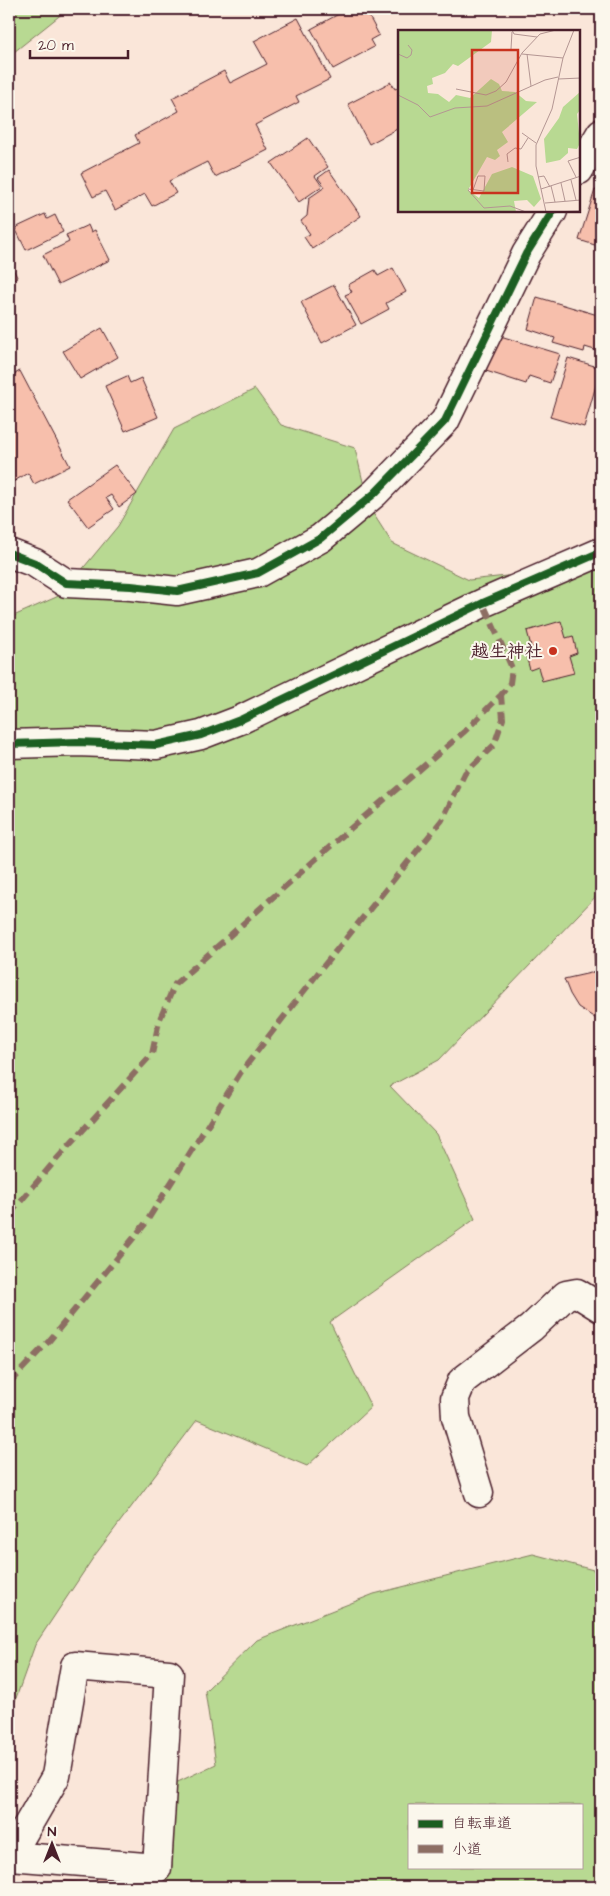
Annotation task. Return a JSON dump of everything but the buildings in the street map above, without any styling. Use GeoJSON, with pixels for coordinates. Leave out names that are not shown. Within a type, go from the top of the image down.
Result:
{"type":"FeatureCollection","features":[{"type":"Feature","properties":{"kind":"street"},"geometry":{"type":"LineString","coordinates":[[580,168],[601,133]]}},
{"type":"Feature","properties":{"kind":"street"},"geometry":{"type":"LineString","coordinates":[[9,553],[35,563],[66,583],[131,586],[177,591],[258,572],[321,538],[375,493],[445,421],[526,254],[552,212]]}},
{"type":"Feature","properties":{"kind":"street"},"geometry":{"type":"LineString","coordinates":[[9,744],[78,742],[156,745],[201,735],[240,720],[482,603],[601,552]]}},
{"type":"Feature","properties":{"kind":"street"},"geometry":{"type":"LineString","coordinates":[[480,1493],[456,1417],[455,1398],[462,1381],[531,1328],[566,1296],[577,1293],[601,1308]]}},
{"type":"Feature","properties":{"kind":"street"},"geometry":{"type":"LineString","coordinates":[[75,1666],[168,1674],[157,1868],[9,1856],[56,1776],[75,1666]]}},
{"type":"Feature","properties":{"kind":"green space"},"geometry":{"type":"Polygon","coordinates":[[[9,9],[68,9],[9,56],[9,9]]]}},
{"type":"Feature","properties":{"kind":"green space"},"geometry":{"type":"Polygon","coordinates":[[[255,389],[281,425],[355,448],[369,507],[392,543],[469,580],[601,566],[601,891],[439,1060],[390,1086],[436,1134],[475,1219],[330,1322],[371,1407],[307,1466],[197,1420],[95,1555],[35,1645],[11,1712],[9,1725],[9,618],[61,595],[118,526],[174,429],[255,389]]]}},
{"type":"Feature","properties":{"kind":"green space"},"geometry":{"type":"Polygon","coordinates":[[[533,1554],[601,1572],[601,1887],[126,1887],[128,1881],[172,1866],[165,1788],[216,1764],[205,1691],[257,1640],[374,1594],[533,1554]]]}},
{"type":"Feature","properties":{"kind":"marked path"},"geometry":{"type":"LineString","coordinates":[[9,1215],[54,1162],[152,1054],[159,1021],[175,984],[351,828],[465,731],[501,695],[510,683],[512,668],[483,603]]}},
{"type":"Feature","properties":{"kind":"marked path"},"geometry":{"type":"LineString","coordinates":[[9,1383],[49,1341],[145,1224],[241,1072],[318,973],[442,820],[465,773],[494,745],[503,719],[501,695]]}},
{"type":"Feature","properties":{"kind":"cycle path"},"geometry":{"type":"LineString","coordinates":[[9,553],[35,563],[66,583],[131,586],[177,591],[258,573],[321,538],[375,493],[445,421],[526,254],[552,212]]}},
{"type":"Feature","properties":{"kind":"cycle path"},"geometry":{"type":"LineString","coordinates":[[9,744],[77,742],[156,745],[201,735],[240,720],[483,603],[601,552]]}},
{"type":"Feature","properties":{"kind":"place","name":"越生神社"},"geometry":{"type":"Point","coordinates":[553,651]}}]}
